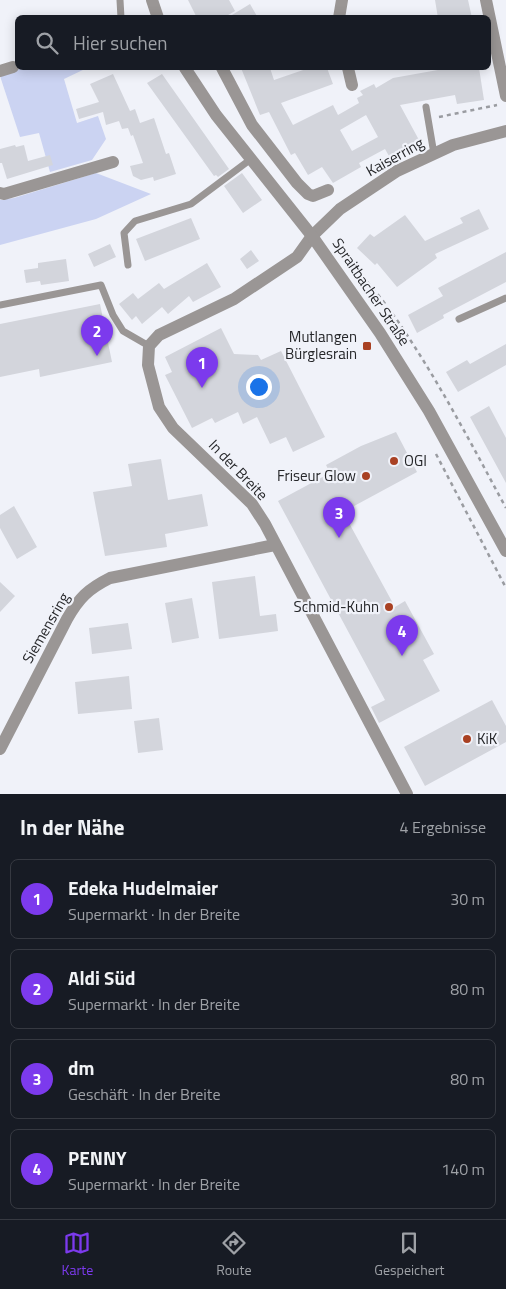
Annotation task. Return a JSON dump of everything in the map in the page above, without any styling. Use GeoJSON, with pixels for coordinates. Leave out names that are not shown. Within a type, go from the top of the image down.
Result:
{"type":"FeatureCollection","features":[{"type":"Feature","properties":{"kind":"street"},"geometry":{"type":"LineString","coordinates":[[152,0],[157,15]]}},
{"type":"Feature","properties":{"kind":"street"},"geometry":{"type":"LineString","coordinates":[[340,15],[342,0]]}},
{"type":"Feature","properties":{"kind":"street"},"geometry":{"type":"LineString","coordinates":[[486,0],[489,15]]}},
{"type":"Feature","properties":{"kind":"street"},"geometry":{"type":"LineString","coordinates":[[491,24],[506,96]]}},
{"type":"Feature","properties":{"kind":"street","name":"Spraitbacher Straße"},"geometry":{"type":"LineString","coordinates":[[186,70],[216,115],[312,236],[408,377],[506,551]]}},
{"type":"Feature","properties":{"kind":"street"},"geometry":{"type":"LineString","coordinates":[[223,70],[252,125],[298,183],[308,194],[313,196],[328,190]]}},
{"type":"Feature","properties":{"kind":"street"},"geometry":{"type":"LineString","coordinates":[[348,70],[352,86]]}},
{"type":"Feature","properties":{"kind":"street","name":"Kaiserring"},"geometry":{"type":"LineString","coordinates":[[312,236],[340,209],[397,171],[461,142],[506,131]]}},
{"type":"Feature","properties":{"kind":"street"},"geometry":{"type":"LineString","coordinates":[[0,193],[4,194],[112,162]]}},
{"type":"Feature","properties":{"kind":"street"},"geometry":{"type":"LineString","coordinates":[[149,346],[159,335],[234,299],[297,257],[312,236]]}},
{"type":"Feature","properties":{"kind":"street","name":"In der Breite"},"geometry":{"type":"LineString","coordinates":[[149,346],[148,365],[159,407],[173,428],[252,504],[407,794]]}},
{"type":"Feature","properties":{"kind":"street","name":"Siemensring"},"geometry":{"type":"LineString","coordinates":[[0,748],[66,619],[76,602],[91,587],[110,578],[275,545]]}},
{"type":"Feature","properties":{"kind":"lane"},"geometry":{"type":"LineString","coordinates":[[120,0],[121,15]]}},
{"type":"Feature","properties":{"kind":"lane"},"geometry":{"type":"LineString","coordinates":[[426,107],[434,154]]}},
{"type":"Feature","properties":{"kind":"lane"},"geometry":{"type":"LineString","coordinates":[[128,265],[124,233],[135,221],[191,204],[251,159]]}},
{"type":"Feature","properties":{"kind":"lane"},"geometry":{"type":"LineString","coordinates":[[0,305],[101,285],[113,315],[124,331],[149,346]]}},
{"type":"Feature","properties":{"kind":"lane"},"geometry":{"type":"LineString","coordinates":[[459,319],[506,298]]}},
{"type":"Feature","properties":{"kind":"path"},"geometry":{"type":"LineString","coordinates":[[428,119],[506,103]]}},
{"type":"Feature","properties":{"kind":"path"},"geometry":{"type":"LineString","coordinates":[[339,249],[370,284],[404,330],[440,386],[506,508]]}},
{"type":"Feature","properties":{"kind":"path"},"geometry":{"type":"LineString","coordinates":[[483,545],[506,588]]}},
{"type":"Feature","properties":{"kind":"shaded area"},"geometry":{"type":"Polygon","coordinates":[[[15,69],[83,70],[64,79],[77,123],[98,116],[106,139],[92,160],[50,172],[39,133],[20,137],[0,76],[15,69]]]}},
{"type":"Feature","properties":{"kind":"shaded area"},"geometry":{"type":"Polygon","coordinates":[[[96,173],[151,194],[96,219],[0,245],[0,200],[14,198],[96,173]]]}},
{"type":"Feature","properties":{"kind":"building"},"geometry":{"type":"Polygon","coordinates":[[[188,0],[229,0],[235,11],[228,15],[196,15],[188,0]]]}},
{"type":"Feature","properties":{"kind":"building"},"geometry":{"type":"Polygon","coordinates":[[[435,0],[468,0],[471,15],[438,15],[435,0]]]}},
{"type":"Feature","properties":{"kind":"building"},"geometry":{"type":"Polygon","coordinates":[[[250,4],[256,15],[232,15],[250,4]]]}},
{"type":"Feature","properties":{"kind":"building"},"geometry":{"type":"Polygon","coordinates":[[[242,70],[271,70],[274,80],[303,70],[328,70],[333,84],[281,103],[293,125],[333,105],[338,115],[359,103],[357,98],[363,95],[360,91],[374,84],[376,88],[393,78],[438,70],[479,70],[484,100],[457,104],[455,95],[400,105],[419,140],[389,156],[385,149],[359,163],[361,167],[333,183],[322,167],[308,175],[295,153],[291,155],[269,112],[260,115],[242,70]],[[366,115],[340,130],[352,151],[378,137],[366,115]]]}},
{"type":"Feature","properties":{"kind":"building"},"geometry":{"type":"Polygon","coordinates":[[[113,74],[130,111],[135,109],[140,123],[154,118],[166,154],[169,153],[176,174],[154,181],[153,177],[141,180],[133,176],[130,166],[143,163],[133,135],[131,136],[128,128],[122,129],[119,121],[106,125],[103,112],[79,119],[76,109],[99,102],[90,84],[113,74]]]}},
{"type":"Feature","properties":{"kind":"building"},"geometry":{"type":"Polygon","coordinates":[[[162,74],[229,169],[218,177],[214,176],[147,83],[162,74]]]}},
{"type":"Feature","properties":{"kind":"building"},"geometry":{"type":"Polygon","coordinates":[[[15,145],[16,147],[24,145],[28,161],[50,155],[53,165],[7,179],[2,163],[0,163],[0,149],[15,145]]]}},
{"type":"Feature","properties":{"kind":"building"},"geometry":{"type":"Polygon","coordinates":[[[242,173],[262,200],[243,213],[224,186],[242,173]]]}},
{"type":"Feature","properties":{"kind":"building"},"geometry":{"type":"Polygon","coordinates":[[[479,209],[489,229],[435,254],[437,258],[397,287],[377,263],[375,265],[357,248],[370,234],[374,237],[405,215],[425,241],[463,223],[460,218],[479,209]]]}},
{"type":"Feature","properties":{"kind":"building"},"geometry":{"type":"Polygon","coordinates":[[[191,218],[200,239],[145,261],[136,239],[191,218]]]}},
{"type":"Feature","properties":{"kind":"building"},"geometry":{"type":"Polygon","coordinates":[[[110,244],[116,257],[94,267],[88,254],[110,244]]]}},
{"type":"Feature","properties":{"kind":"building"},"geometry":{"type":"Polygon","coordinates":[[[251,250],[259,261],[247,269],[240,259],[251,250]]]}},
{"type":"Feature","properties":{"kind":"building"},"geometry":{"type":"Polygon","coordinates":[[[506,252],[506,282],[443,315],[444,318],[417,333],[408,315],[443,296],[438,288],[506,252]]]}},
{"type":"Feature","properties":{"kind":"building"},"geometry":{"type":"Polygon","coordinates":[[[66,259],[69,281],[41,285],[40,281],[26,283],[24,270],[38,268],[38,263],[66,259]]]}},
{"type":"Feature","properties":{"kind":"building"},"geometry":{"type":"Polygon","coordinates":[[[207,263],[221,287],[193,302],[189,296],[168,314],[162,307],[142,324],[136,316],[132,320],[119,304],[133,293],[138,299],[159,283],[164,289],[207,263]]]}},
{"type":"Feature","properties":{"kind":"building"},"geometry":{"type":"Polygon","coordinates":[[[100,304],[112,362],[40,377],[39,369],[0,377],[0,324],[100,304]]]}},
{"type":"Feature","properties":{"kind":"building"},"geometry":{"type":"Polygon","coordinates":[[[221,328],[234,354],[258,355],[261,360],[281,351],[325,437],[293,452],[286,437],[270,444],[257,417],[243,424],[238,412],[215,423],[212,418],[192,428],[165,375],[172,372],[165,357],[221,328]]]}},
{"type":"Feature","properties":{"kind":"building"},"geometry":{"type":"Polygon","coordinates":[[[506,344],[506,365],[458,392],[446,372],[467,360],[470,364],[506,344]]]}},
{"type":"Feature","properties":{"kind":"building"},"geometry":{"type":"Polygon","coordinates":[[[489,406],[506,438],[506,483],[470,417],[489,406]]]}},
{"type":"Feature","properties":{"kind":"building"},"geometry":{"type":"Polygon","coordinates":[[[396,432],[417,472],[343,512],[395,607],[405,601],[434,654],[423,660],[440,691],[379,723],[371,707],[385,700],[278,501],[330,473],[326,465],[361,446],[396,432]]]}},
{"type":"Feature","properties":{"kind":"building"},"geometry":{"type":"Polygon","coordinates":[[[161,459],[168,500],[202,494],[208,526],[165,534],[167,547],[105,556],[93,492],[132,486],[128,464],[161,459]]]}},
{"type":"Feature","properties":{"kind":"building"},"geometry":{"type":"Polygon","coordinates":[[[14,506],[37,547],[17,559],[0,528],[0,515],[14,506]]]}},
{"type":"Feature","properties":{"kind":"building"},"geometry":{"type":"Polygon","coordinates":[[[255,576],[260,616],[276,614],[278,631],[219,639],[212,582],[255,576]]]}},
{"type":"Feature","properties":{"kind":"building"},"geometry":{"type":"Polygon","coordinates":[[[0,582],[15,596],[0,612],[0,582]]]}},
{"type":"Feature","properties":{"kind":"building"},"geometry":{"type":"Polygon","coordinates":[[[192,598],[199,638],[172,643],[165,603],[192,598]]]}},
{"type":"Feature","properties":{"kind":"building"},"geometry":{"type":"Polygon","coordinates":[[[128,623],[132,649],[92,654],[89,628],[128,623]]]}},
{"type":"Feature","properties":{"kind":"building"},"geometry":{"type":"Polygon","coordinates":[[[129,676],[132,709],[78,714],[75,682],[129,676]]]}},
{"type":"Feature","properties":{"kind":"building"},"geometry":{"type":"Polygon","coordinates":[[[492,700],[506,726],[506,742],[425,786],[404,747],[492,700]]]}},
{"type":"Feature","properties":{"kind":"building"},"geometry":{"type":"Polygon","coordinates":[[[159,718],[163,750],[138,753],[134,721],[159,718]]]}},
{"type":"Feature","properties":{"kind":"place","name":"Mutlangen Bürglesrain"},"geometry":{"type":"Point","coordinates":[367,346]}},
{"type":"Feature","properties":{"kind":"place","name":"Aldi Süd"},"geometry":{"type":"Point","coordinates":[97,356]}},
{"type":"Feature","properties":{"kind":"place","name":"Edeka Hudelmaier"},"geometry":{"type":"Point","coordinates":[202,388]}},
{"type":"Feature","properties":{"kind":"place","name":"OGI"},"geometry":{"type":"Point","coordinates":[394,461]}},
{"type":"Feature","properties":{"kind":"place","name":"Friseur Glow"},"geometry":{"type":"Point","coordinates":[366,476]}},
{"type":"Feature","properties":{"kind":"place","name":"dm"},"geometry":{"type":"Point","coordinates":[339,538]}},
{"type":"Feature","properties":{"kind":"place","name":"Schmid-Kuhn"},"geometry":{"type":"Point","coordinates":[389,607]}},
{"type":"Feature","properties":{"kind":"place","name":"PENNY"},"geometry":{"type":"Point","coordinates":[402,656]}},
{"type":"Feature","properties":{"kind":"place","name":"KiK"},"geometry":{"type":"Point","coordinates":[467,739]}}]}
